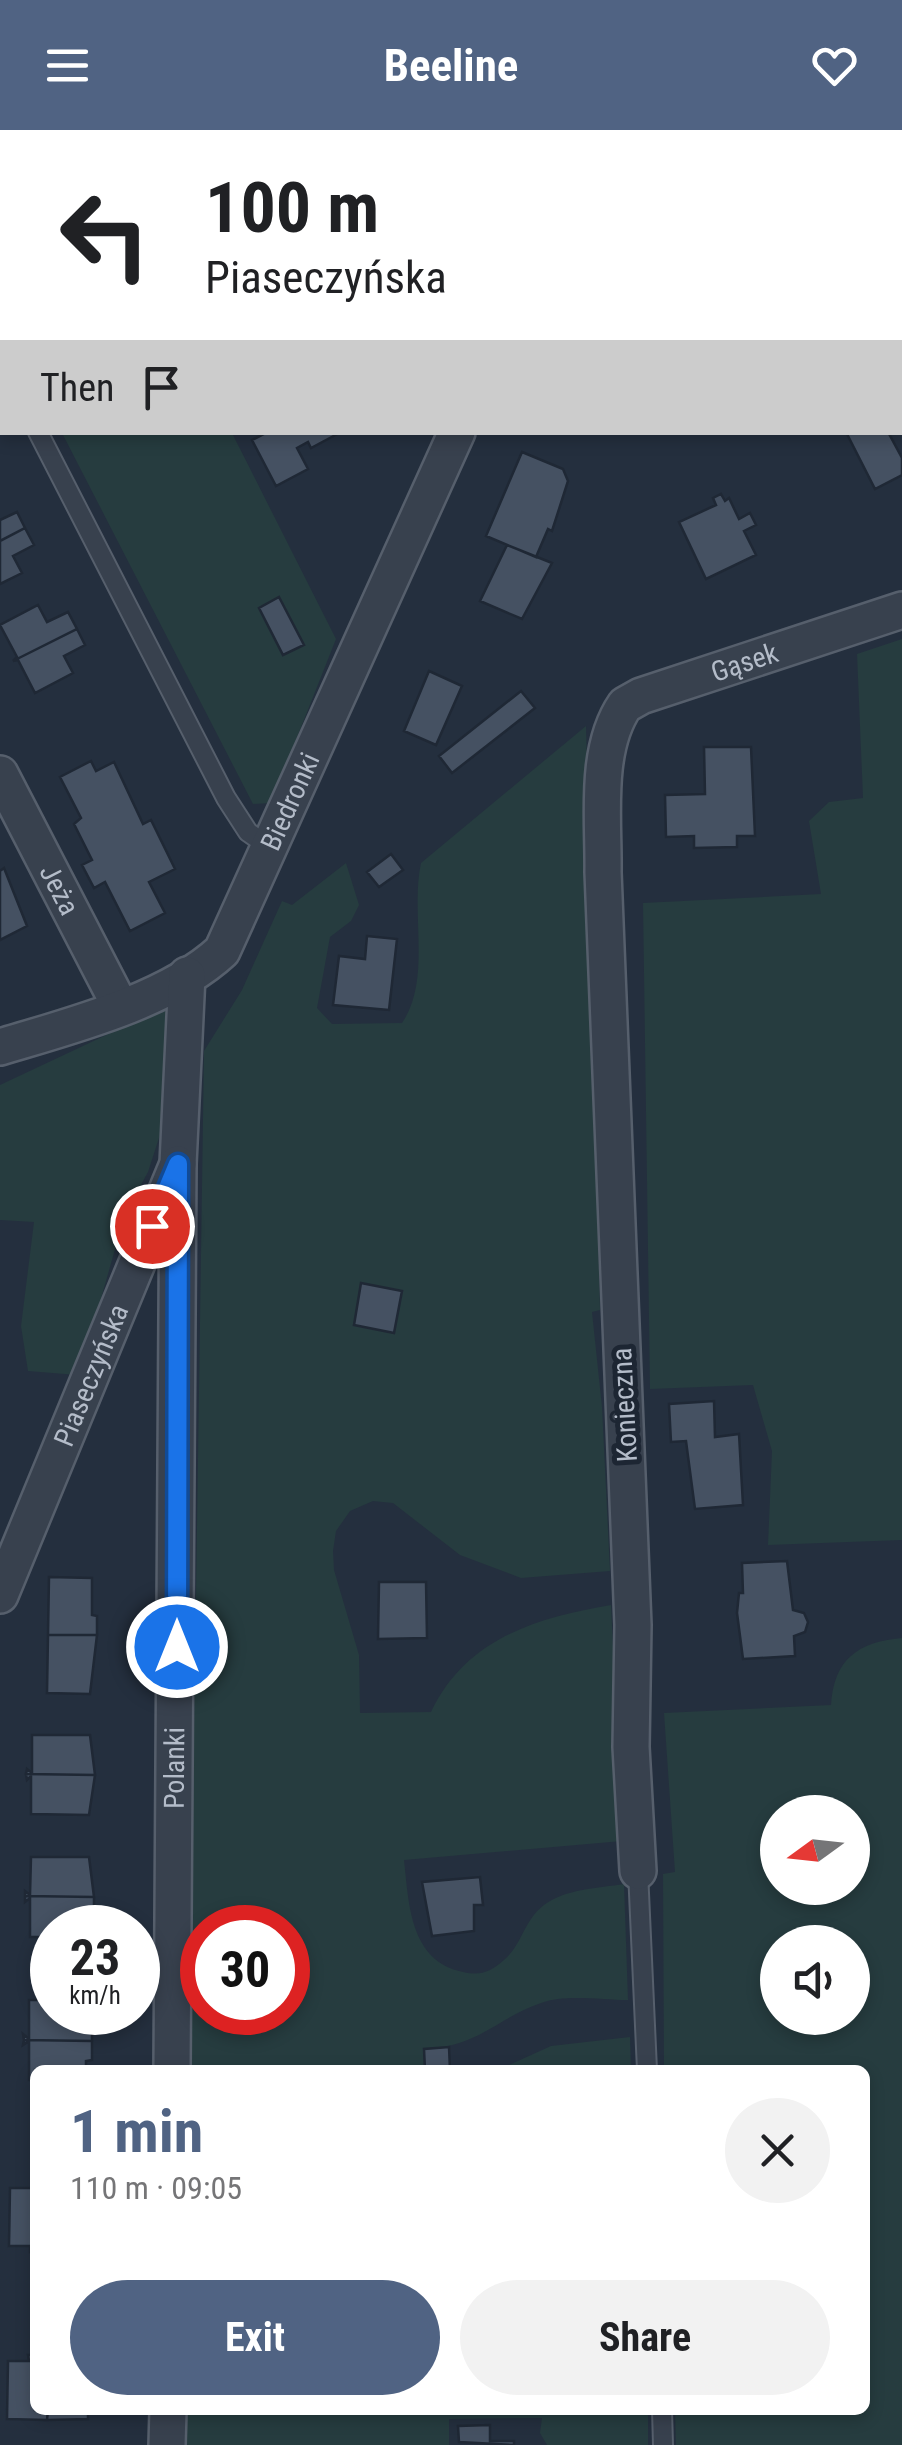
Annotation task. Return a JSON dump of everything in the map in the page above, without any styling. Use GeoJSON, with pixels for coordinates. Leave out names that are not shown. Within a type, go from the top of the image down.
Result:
{"type":"FeatureCollection","features":[{"type":"Feature","properties":{"kind":"street","name":"Biedronki"},"geometry":{"type":"LineString","coordinates":[[0,1047],[120,1006],[187,975],[222,951],[456,435]]}},
{"type":"Feature","properties":{"kind":"street","name":"Gąsek"},"geometry":{"type":"LineString","coordinates":[[610,740],[624,705],[642,696],[902,610]]}},
{"type":"Feature","properties":{"kind":"street","name":"Konieczna"},"geometry":{"type":"LineString","coordinates":[[610,740],[605,774],[603,872],[634,1625],[630,1748],[638,1871]]}},
{"type":"Feature","properties":{"kind":"street","name":"Jeża"},"geometry":{"type":"LineString","coordinates":[[0,774],[120,1006]]}},
{"type":"Feature","properties":{"kind":"street","name":"Piaseczyńska"},"geometry":{"type":"LineString","coordinates":[[0,1595],[178,1164],[187,975]]}},
{"type":"Feature","properties":{"kind":"street","name":"Polanki"},"geometry":{"type":"LineString","coordinates":[[172,2065],[178,1164]]}},
{"type":"Feature","properties":{"kind":"street"},"geometry":{"type":"LineString","coordinates":[[167,2445],[168,2415]]}},
{"type":"Feature","properties":{"kind":"lane"},"geometry":{"type":"LineString","coordinates":[[40,435],[226,798],[248,832],[271,848]]}},
{"type":"Feature","properties":{"kind":"lane","name":"Konieczna"},"geometry":{"type":"LineString","coordinates":[[638,1871],[647,2065]]}},
{"type":"Feature","properties":{"kind":"lane"},"geometry":{"type":"LineString","coordinates":[[662,2415],[663,2445]]}},
{"type":"Feature","properties":{"kind":"green space"},"geometry":{"type":"Polygon","coordinates":[[[63,435],[233,435],[336,639],[271,803],[253,804],[63,435]]]}},
{"type":"Feature","properties":{"kind":"green space"},"geometry":{"type":"Polygon","coordinates":[[[902,639],[902,1540],[768,1545],[772,1451],[753,1385],[650,1389],[643,903],[821,894],[809,821],[829,802],[863,798],[857,654],[902,639]]]}},
{"type":"Feature","properties":{"kind":"green space"},"geometry":{"type":"Polygon","coordinates":[[[586,726],[600,1310],[592,1312],[602,1407],[610,1571],[521,1578],[460,1555],[393,1503],[373,1501],[350,1511],[336,1531],[333,1551],[334,1570],[359,1655],[360,1713],[431,1712],[463,1666],[483,1649],[530,1625],[611,1605],[622,1841],[404,1860],[411,1912],[422,1944],[445,1966],[469,1973],[485,1972],[504,1960],[532,1918],[552,1900],[582,1890],[624,1884],[628,2000],[572,1998],[541,2003],[460,2043],[425,2049],[425,2065],[189,2065],[190,2035],[310,2035],[310,1905],[191,1905],[204,1051],[242,990],[282,901],[292,905],[346,863],[359,905],[351,921],[330,937],[317,1008],[332,1024],[402,1023],[411,1006],[418,966],[421,863],[586,726]]]}},
{"type":"Feature","properties":{"kind":"green space"},"geometry":{"type":"Polygon","coordinates":[[[168,1006],[167,1113],[148,1172],[125,1214],[83,1362],[77,1375],[28,1371],[21,1326],[34,1222],[0,1220],[0,1085],[168,1006]]]}},
{"type":"Feature","properties":{"kind":"green space"},"geometry":{"type":"Polygon","coordinates":[[[902,1638],[902,2445],[676,2445],[675,2415],[870,2415],[870,2065],[664,2065],[663,1874],[675,1872],[664,1713],[831,1705],[837,1676],[861,1649],[902,1638]]]}},
{"type":"Feature","properties":{"kind":"green space"},"geometry":{"type":"Polygon","coordinates":[[[630,2037],[631,2065],[509,2065],[551,2046],[630,2037]]]}},
{"type":"Feature","properties":{"kind":"green space"},"geometry":{"type":"Polygon","coordinates":[[[186,2415],[648,2415],[648,2445],[547,2445],[540,2433],[542,2418],[449,2419],[449,2445],[186,2445],[186,2415]]]}},
{"type":"Feature","properties":{"kind":"building"},"geometry":{"type":"Polygon","coordinates":[[[262,435],[335,435],[311,448],[308,442],[297,448],[308,469],[276,486],[252,440],[262,435]]]}},
{"type":"Feature","properties":{"kind":"building"},"geometry":{"type":"Polygon","coordinates":[[[848,435],[890,435],[902,458],[902,475],[875,489],[848,435]]]}},
{"type":"Feature","properties":{"kind":"building"},"geometry":{"type":"Polygon","coordinates":[[[522,452],[563,469],[568,481],[552,531],[548,529],[536,557],[486,536],[522,452]]]}},
{"type":"Feature","properties":{"kind":"building"},"geometry":{"type":"Polygon","coordinates":[[[721,494],[725,501],[729,498],[739,519],[750,513],[756,525],[744,531],[756,555],[706,579],[679,522],[716,505],[713,498],[721,494]]]}},
{"type":"Feature","properties":{"kind":"building"},"geometry":{"type":"Polygon","coordinates":[[[17,512],[25,528],[0,541],[0,520],[17,512]]]}},
{"type":"Feature","properties":{"kind":"building"},"geometry":{"type":"Polygon","coordinates":[[[25,528],[34,545],[13,556],[22,573],[0,584],[0,541],[25,528]]]}},
{"type":"Feature","properties":{"kind":"building"},"geometry":{"type":"Polygon","coordinates":[[[507,545],[552,563],[522,619],[480,601],[507,545]]]}},
{"type":"Feature","properties":{"kind":"building"},"geometry":{"type":"Polygon","coordinates":[[[279,597],[304,645],[283,655],[259,608],[279,597]]]}},
{"type":"Feature","properties":{"kind":"building"},"geometry":{"type":"Polygon","coordinates":[[[38,605],[47,622],[68,612],[77,629],[13,661],[17,657],[0,625],[38,605]]]}},
{"type":"Feature","properties":{"kind":"building"},"geometry":{"type":"Polygon","coordinates":[[[77,629],[85,645],[64,656],[73,673],[35,693],[18,660],[13,661],[77,629]]]}},
{"type":"Feature","properties":{"kind":"building"},"geometry":{"type":"Polygon","coordinates":[[[429,671],[462,686],[436,745],[404,731],[429,671]]]}},
{"type":"Feature","properties":{"kind":"building"},"geometry":{"type":"Polygon","coordinates":[[[521,691],[535,708],[452,773],[439,756],[521,691]]]}},
{"type":"Feature","properties":{"kind":"building"},"geometry":{"type":"Polygon","coordinates":[[[704,747],[751,747],[755,836],[737,836],[737,847],[694,848],[694,836],[666,837],[665,795],[705,794],[704,747]]]}},
{"type":"Feature","properties":{"kind":"building"},"geometry":{"type":"Polygon","coordinates":[[[91,761],[96,771],[114,762],[143,824],[151,820],[175,869],[149,882],[165,913],[130,931],[105,882],[94,888],[82,865],[92,860],[74,824],[81,818],[60,777],[91,761]]]}},
{"type":"Feature","properties":{"kind":"building"},"geometry":{"type":"Polygon","coordinates":[[[391,854],[403,870],[379,887],[367,872],[391,854]]]}},
{"type":"Feature","properties":{"kind":"building"},"geometry":{"type":"Polygon","coordinates":[[[4,868],[27,926],[0,940],[0,871],[4,868]]]}},
{"type":"Feature","properties":{"kind":"building"},"geometry":{"type":"Polygon","coordinates":[[[367,936],[397,939],[389,1010],[333,1005],[339,956],[365,959],[367,936]]]}},
{"type":"Feature","properties":{"kind":"building"},"geometry":{"type":"Polygon","coordinates":[[[361,1283],[402,1291],[394,1333],[354,1325],[361,1283]]]}},
{"type":"Feature","properties":{"kind":"building"},"geometry":{"type":"Polygon","coordinates":[[[714,1401],[715,1437],[739,1434],[743,1505],[695,1509],[686,1441],[671,1442],[669,1404],[714,1401]]]}},
{"type":"Feature","properties":{"kind":"building"},"geometry":{"type":"Polygon","coordinates":[[[787,1561],[793,1610],[804,1613],[808,1622],[805,1632],[794,1636],[795,1656],[743,1659],[737,1613],[739,1593],[743,1593],[742,1563],[787,1561]]]}},
{"type":"Feature","properties":{"kind":"building"},"geometry":{"type":"Polygon","coordinates":[[[49,1577],[92,1578],[92,1615],[97,1616],[97,1635],[48,1635],[49,1577]]]}},
{"type":"Feature","properties":{"kind":"building"},"geometry":{"type":"Polygon","coordinates":[[[379,1582],[426,1582],[427,1638],[378,1639],[379,1582]]]}},
{"type":"Feature","properties":{"kind":"building"},"geometry":{"type":"Polygon","coordinates":[[[48,1635],[97,1635],[90,1694],[47,1693],[48,1635]]]}},
{"type":"Feature","properties":{"kind":"building"},"geometry":{"type":"Polygon","coordinates":[[[32,1735],[90,1735],[95,1775],[26,1774],[27,1769],[32,1773],[32,1735]]]}},
{"type":"Feature","properties":{"kind":"building"},"geometry":{"type":"Polygon","coordinates":[[[26,1774],[95,1775],[89,1815],[31,1814],[31,1776],[27,1780],[26,1774]]]}},
{"type":"Feature","properties":{"kind":"building"},"geometry":{"type":"Polygon","coordinates":[[[31,1857],[89,1857],[94,1897],[25,1896],[25,1891],[30,1895],[31,1857]]]}},
{"type":"Feature","properties":{"kind":"building"},"geometry":{"type":"Polygon","coordinates":[[[480,1877],[483,1905],[474,1905],[474,1931],[432,1936],[422,1882],[480,1877]]]}},
{"type":"Feature","properties":{"kind":"building"},"geometry":{"type":"Polygon","coordinates":[[[25,1896],[94,1897],[94,1905],[30,1905],[30,1898],[25,1902],[25,1896]]]}},
{"type":"Feature","properties":{"kind":"building"},"geometry":{"type":"Polygon","coordinates":[[[29,2000],[30,2035],[92,2035],[92,2041],[24,2040],[23,2034],[29,2039],[29,2000]]]}},
{"type":"Feature","properties":{"kind":"building"},"geometry":{"type":"Polygon","coordinates":[[[24,2040],[92,2041],[92,2060],[86,2061],[86,2065],[30,2065],[29,2080],[29,2041],[23,2045],[24,2040]]]}},
{"type":"Feature","properties":{"kind":"building"},"geometry":{"type":"Polygon","coordinates":[[[449,2047],[450,2065],[425,2065],[424,2049],[449,2047]]]}},
{"type":"Feature","properties":{"kind":"building"},"geometry":{"type":"Polygon","coordinates":[[[10,2188],[30,2188],[30,2246],[9,2246],[10,2188]]]}},
{"type":"Feature","properties":{"kind":"building"},"geometry":{"type":"Polygon","coordinates":[[[30,2355],[30,2415],[48,2415],[47,2420],[7,2419],[8,2361],[29,2361],[30,2355]]]}},
{"type":"Feature","properties":{"kind":"building"},"geometry":{"type":"Polygon","coordinates":[[[48,2415],[88,2415],[88,2419],[47,2420],[48,2415]]]}},
{"type":"Feature","properties":{"kind":"building"},"geometry":{"type":"Polygon","coordinates":[[[490,2425],[490,2441],[514,2441],[514,2445],[459,2442],[458,2426],[490,2425]]]}},
{"type":"Feature","properties":{"kind":"route"},"geometry":{"type":"LineString","coordinates":[[152,1226],[178,1164],[177,1647]]}}]}
